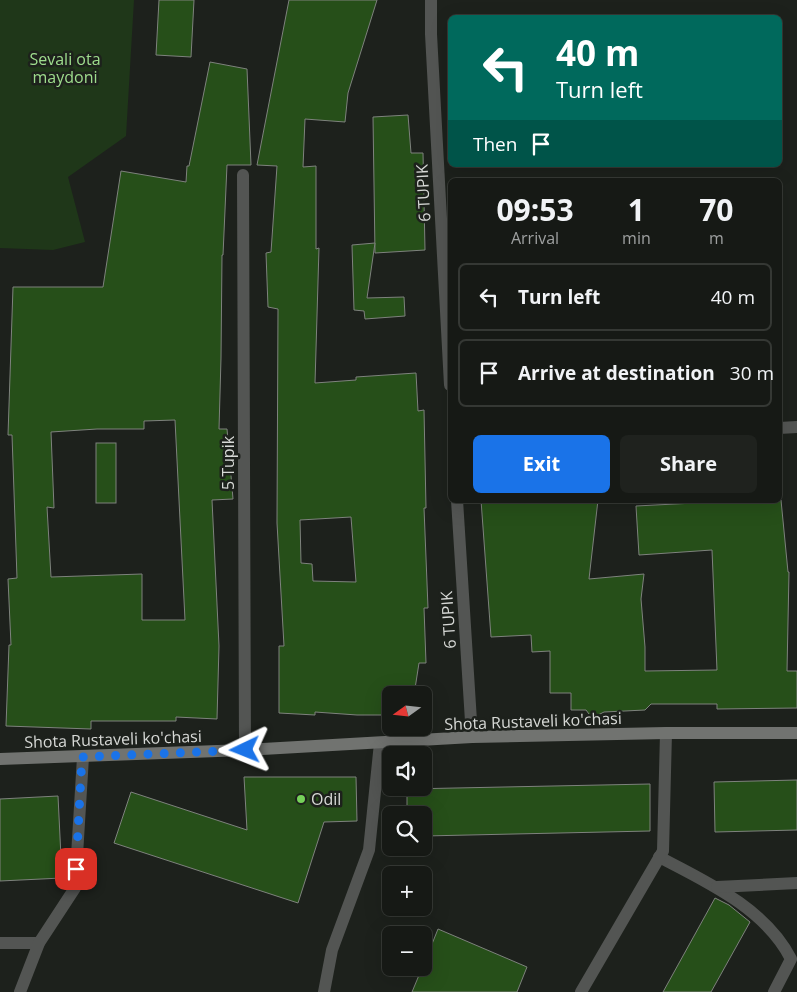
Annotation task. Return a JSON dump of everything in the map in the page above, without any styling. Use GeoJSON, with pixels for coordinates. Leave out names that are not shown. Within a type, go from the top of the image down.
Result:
{"type":"FeatureCollection","features":[{"type":"Feature","properties":{"kind":"street","name":"6 TUPIK"},"geometry":{"type":"LineString","coordinates":[[431,0],[431,34],[448,348]]}},
{"type":"Feature","properties":{"kind":"street","name":"5 Tupik"},"geometry":{"type":"LineString","coordinates":[[243,176],[245,750]]}},
{"type":"Feature","properties":{"kind":"street"},"geometry":{"type":"LineString","coordinates":[[782,428],[797,427]]}},
{"type":"Feature","properties":{"kind":"street","name":"6 TUPIK"},"geometry":{"type":"LineString","coordinates":[[457,503],[472,737]]}},
{"type":"Feature","properties":{"kind":"street","name":"Shota Rustaveli ko'chasi"},"geometry":{"type":"LineString","coordinates":[[0,759],[245,750],[472,737],[797,733]]}},
{"type":"Feature","properties":{"kind":"street"},"geometry":{"type":"LineString","coordinates":[[581,992],[663,850],[666,734]]}},
{"type":"Feature","properties":{"kind":"street"},"geometry":{"type":"LineString","coordinates":[[324,992],[332,950],[369,850],[380,743]]}},
{"type":"Feature","properties":{"kind":"street"},"geometry":{"type":"LineString","coordinates":[[20,992],[39,943],[75,888],[82,757]]}},
{"type":"Feature","properties":{"kind":"street"},"geometry":{"type":"LineString","coordinates":[[659,857],[717,887],[771,928],[791,959],[774,992]]}},
{"type":"Feature","properties":{"kind":"street"},"geometry":{"type":"LineString","coordinates":[[717,887],[797,883]]}},
{"type":"Feature","properties":{"kind":"street"},"geometry":{"type":"LineString","coordinates":[[0,943],[39,943]]}},
{"type":"Feature","properties":{"kind":"green space","name":"Sevali ota maydoni"},"geometry":{"type":"Polygon","coordinates":[[[0,0],[134,0],[126,136],[68,177],[85,242],[53,250],[0,248],[0,0]]]}},
{"type":"Feature","properties":{"kind":"building"},"geometry":{"type":"Polygon","coordinates":[[[159,0],[194,0],[191,57],[156,55],[159,0]]]}},
{"type":"Feature","properties":{"kind":"building"},"geometry":{"type":"Polygon","coordinates":[[[289,0],[377,0],[348,93],[345,122],[305,119],[303,167],[316,166],[316,249],[319,248],[315,383],[356,380],[356,377],[416,373],[418,411],[424,410],[426,508],[424,508],[428,608],[424,608],[426,663],[419,663],[415,686],[382,686],[382,715],[315,712],[315,715],[279,713],[279,646],[284,646],[277,523],[278,309],[268,307],[266,253],[271,252],[277,166],[257,165],[289,0]],[[351,517],[300,520],[301,563],[312,564],[313,581],[356,582],[351,517]]]}},
{"type":"Feature","properties":{"kind":"building"},"geometry":{"type":"Polygon","coordinates":[[[210,62],[247,69],[251,165],[227,165],[222,255],[219,429],[227,429],[233,499],[212,500],[219,646],[217,719],[176,717],[176,721],[91,721],[91,729],[6,726],[9,645],[11,645],[8,579],[17,578],[12,435],[8,435],[13,287],[103,287],[121,171],[186,182],[187,166],[189,166],[210,62]],[[175,420],[144,421],[144,429],[97,429],[51,432],[54,508],[47,507],[51,577],[142,574],[142,620],[185,620],[175,420]]]}},
{"type":"Feature","properties":{"kind":"building"},"geometry":{"type":"Polygon","coordinates":[[[408,115],[411,153],[423,153],[425,250],[375,253],[373,117],[408,115]]]}},
{"type":"Feature","properties":{"kind":"building"},"geometry":{"type":"Polygon","coordinates":[[[375,243],[367,298],[404,297],[405,316],[365,319],[364,311],[354,310],[352,245],[375,243]]]}},
{"type":"Feature","properties":{"kind":"building"},"geometry":{"type":"Polygon","coordinates":[[[96,443],[116,443],[116,503],[96,503],[96,443]]]}},
{"type":"Feature","properties":{"kind":"building"},"geometry":{"type":"Polygon","coordinates":[[[481,503],[598,503],[589,579],[644,574],[641,599],[645,671],[717,670],[712,550],[639,555],[636,506],[694,503],[781,503],[789,572],[787,671],[797,671],[797,708],[717,709],[717,704],[651,704],[645,710],[604,712],[592,718],[586,710],[571,710],[571,693],[550,693],[550,651],[532,652],[531,635],[491,637],[481,503]]]}},
{"type":"Feature","properties":{"kind":"building"},"geometry":{"type":"Polygon","coordinates":[[[244,777],[356,777],[357,821],[324,822],[298,903],[114,843],[131,792],[247,830],[244,777]]]}},
{"type":"Feature","properties":{"kind":"building"},"geometry":{"type":"Polygon","coordinates":[[[797,780],[797,830],[715,832],[714,782],[797,780]]]}},
{"type":"Feature","properties":{"kind":"building"},"geometry":{"type":"Polygon","coordinates":[[[650,784],[650,831],[432,836],[432,806],[407,806],[407,796],[432,796],[432,788],[650,784]]]}},
{"type":"Feature","properties":{"kind":"building"},"geometry":{"type":"Polygon","coordinates":[[[58,796],[62,878],[0,881],[0,799],[58,796]]]}},
{"type":"Feature","properties":{"kind":"building"},"geometry":{"type":"Polygon","coordinates":[[[715,898],[729,905],[750,922],[711,992],[663,992],[715,898]]]}},
{"type":"Feature","properties":{"kind":"building"},"geometry":{"type":"Polygon","coordinates":[[[438,929],[527,967],[517,992],[412,992],[419,976],[432,976],[432,944],[438,929]]]}},
{"type":"Feature","properties":{"kind":"place","name":"Оdil"},"geometry":{"type":"Point","coordinates":[301,799]}},
{"type":"Feature","properties":{"kind":"route"},"geometry":{"type":"LineString","coordinates":[[76,869],[82,757],[245,750]]}}]}
